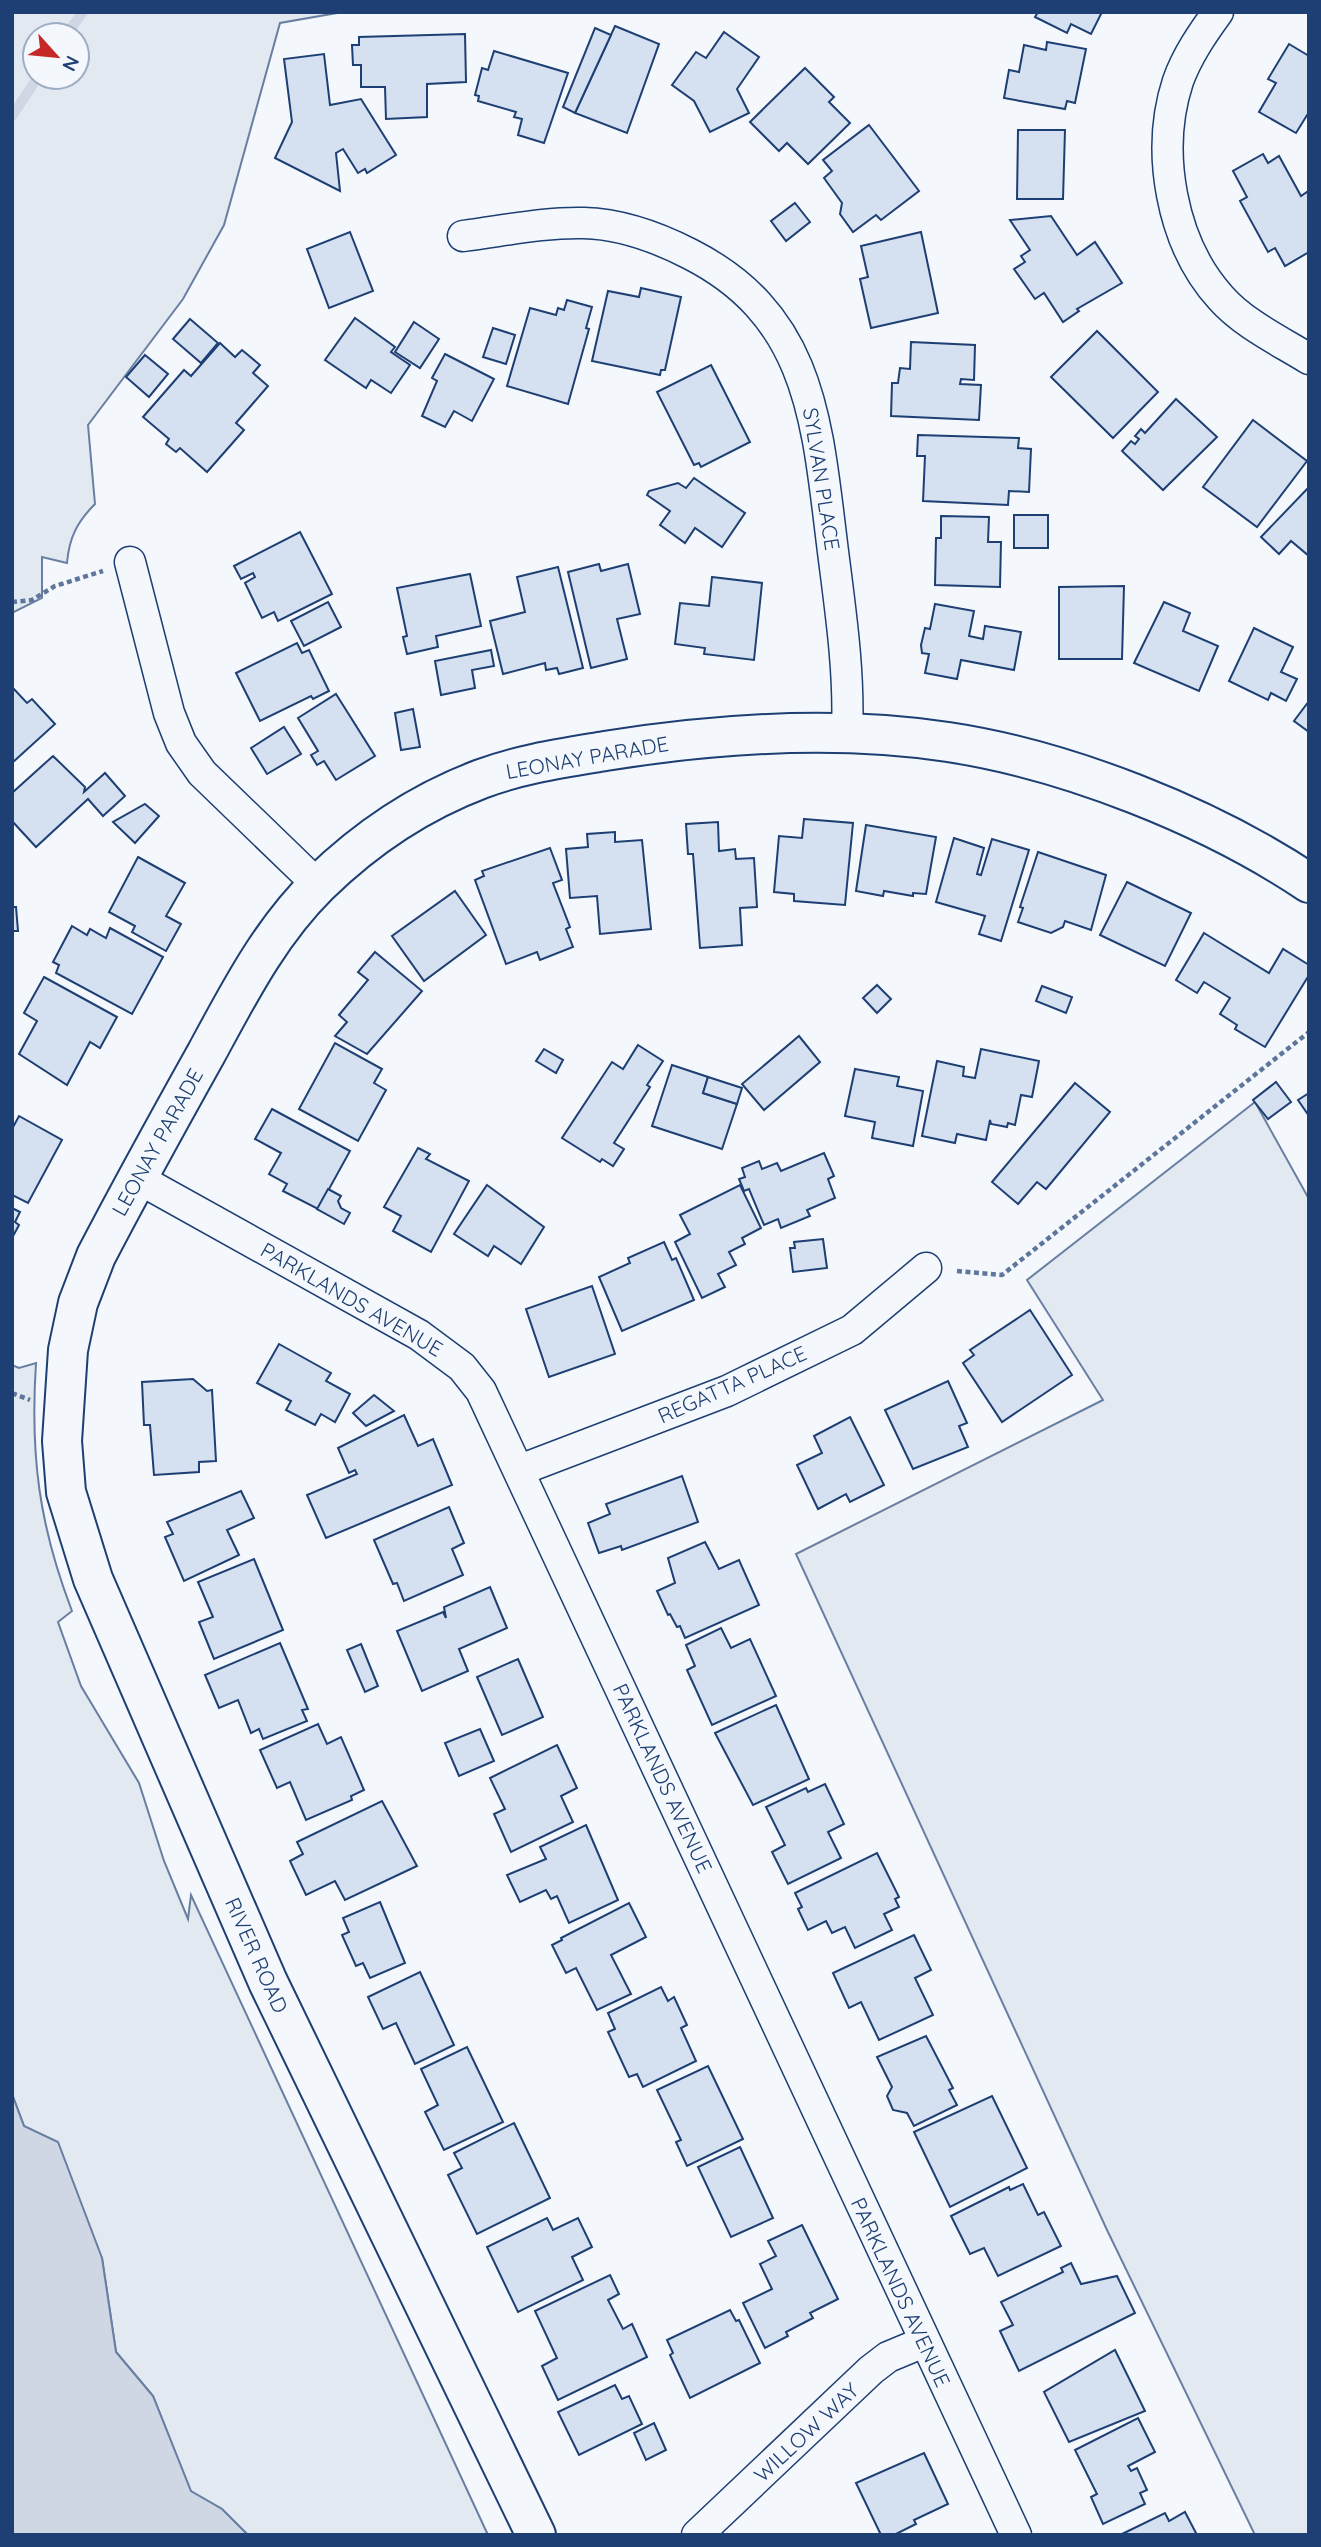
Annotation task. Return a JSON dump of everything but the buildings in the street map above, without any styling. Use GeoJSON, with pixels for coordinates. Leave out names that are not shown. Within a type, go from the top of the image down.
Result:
{"type":"FeatureCollection","features":[{"type":"Feature","properties":{"kind":"street"},"geometry":{"type":"LineString","coordinates":[[1218,12],[1196,42],[1178,81],[1170,116],[1168,164],[1177,216],[1201,268],[1221,298],[1256,326],[1309,359]]}},
{"type":"Feature","properties":{"kind":"street","name":"SYLVAN PLACE"},"geometry":{"type":"LineString","coordinates":[[463,236],[560,223],[607,225],[630,230],[697,257],[721,272],[760,306],[795,359],[818,429],[847,668],[847,733]]}},
{"type":"Feature","properties":{"kind":"street"},"geometry":{"type":"LineString","coordinates":[[130,562],[169,713],[181,743],[202,773],[318,885]]}},
{"type":"Feature","properties":{"kind":"street","name":"LEONAY PARADE"},"geometry":{"type":"LineString","coordinates":[[68,1350],[78,1303],[87,1280],[136,1178],[258,961],[318,885],[359,849],[401,818],[454,790],[505,771],[549,760],[658,743],[751,734],[847,733],[948,742],[1032,761],[1118,789],[1201,822],[1309,883]]}},
{"type":"Feature","properties":{"kind":"street","name":"PARKLANDS AVENUE"},"geometry":{"type":"LineString","coordinates":[[136,1178],[435,1345],[474,1380],[520,1470],[1016,2535]]}},
{"type":"Feature","properties":{"kind":"street","name":"REGATTA PLACE"},"geometry":{"type":"LineString","coordinates":[[520,1470],[727,1391],[852,1330],[926,1268]]}},
{"type":"Feature","properties":{"kind":"street","name":"RIVER ROAD"},"geometry":{"type":"LineString","coordinates":[[68,1350],[63,1400],[63,1468],[66,1492],[93,1579],[268,1982],[536,2535]]}},
{"type":"Feature","properties":{"kind":"street","name":"WILLOW WAY"},"geometry":{"type":"LineString","coordinates":[[696,2535],[871,2370],[888,2357],[924,2342]]}},
{"type":"Feature","properties":{"kind":"path"},"geometry":{"type":"LineString","coordinates":[[12,602],[32,600],[55,586],[130,562]]}},
{"type":"Feature","properties":{"kind":"path"},"geometry":{"type":"LineString","coordinates":[[926,1268],[1002,1275],[1309,1031]]}},
{"type":"Feature","properties":{"kind":"path"},"geometry":{"type":"LineString","coordinates":[[12,1393],[34,1402]]}},
{"type":"Feature","properties":{"kind":"shaded area"},"geometry":{"type":"Polygon","coordinates":[[[12,12],[343,12],[280,23],[224,225],[183,299],[88,425],[95,504],[75,531],[67,563],[42,557],[42,598],[12,613],[12,12]]]}},
{"type":"Feature","properties":{"kind":"shaded area"},"geometry":{"type":"Polygon","coordinates":[[[1255,1102],[1309,1199],[1309,2535],[1255,2535],[1107,2230],[796,1554],[1103,1400],[1027,1280],[1255,1102]]]}},
{"type":"Feature","properties":{"kind":"shaded area"},"geometry":{"type":"Polygon","coordinates":[[[36,1363],[34,1428],[39,1489],[52,1549],[72,1611],[58,1622],[81,1686],[139,1783],[164,1861],[188,1919],[191,1895],[488,2535],[248,2535],[222,2509],[191,2492],[153,2396],[116,2352],[102,2258],[24,2126],[12,2094],[12,1365],[19,1368],[36,1363]]]}},
{"type":"Feature","properties":{"kind":"shaded area"},"geometry":{"type":"Polygon","coordinates":[[[12,2094],[24,2126],[58,2142],[102,2258],[116,2352],[153,2396],[191,2491],[222,2509],[248,2535],[12,2535],[12,2094]]]}},
{"type":"Feature","properties":{"kind":"waterway"},"geometry":{"type":"LineString","coordinates":[[76,21],[83,12]]}},
{"type":"Feature","properties":{"kind":"waterway"},"geometry":{"type":"LineString","coordinates":[[12,116],[29,91]]}}]}
